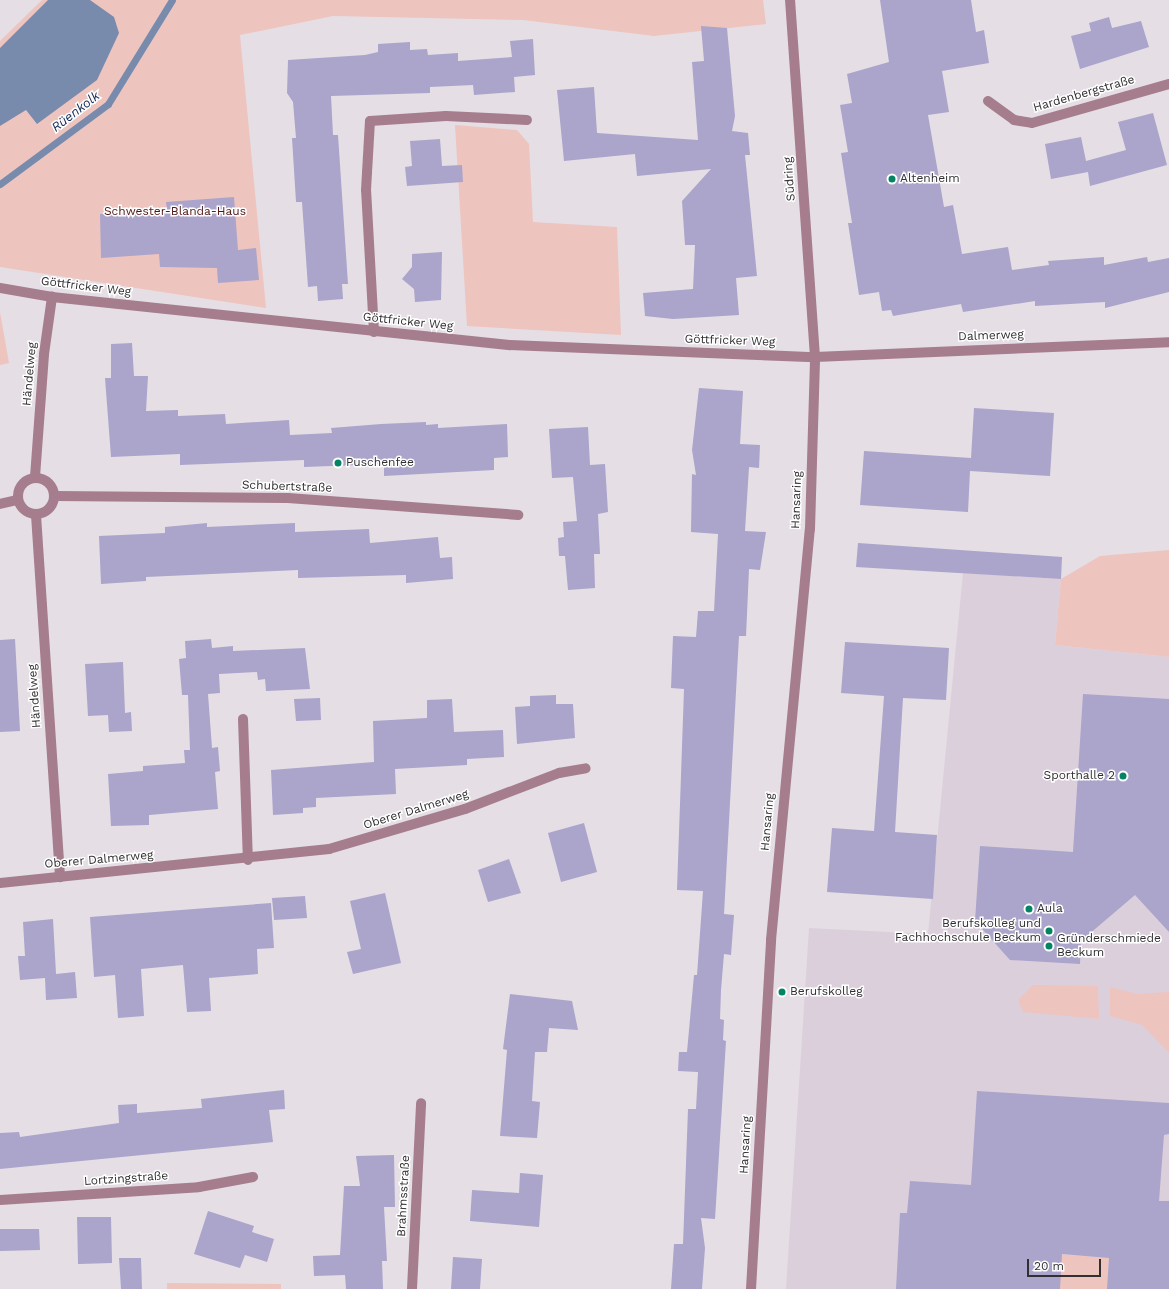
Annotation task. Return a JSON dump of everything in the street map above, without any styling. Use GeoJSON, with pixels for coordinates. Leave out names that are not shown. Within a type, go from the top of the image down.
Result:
{"type":"FeatureCollection","features":[{"type":"Feature","properties":{"kind":"street","name":"Südring"},"geometry":{"type":"LineString","coordinates":[[790,0],[815,357]]}},
{"type":"Feature","properties":{"kind":"street","name":"Hardenbergstraße"},"geometry":{"type":"LineString","coordinates":[[988,101],[1014,120],[1032,123],[1169,84]]}},
{"type":"Feature","properties":{"kind":"street"},"geometry":{"type":"LineString","coordinates":[[374,332],[366,190],[370,121],[446,116],[527,120]]}},
{"type":"Feature","properties":{"kind":"street","name":"Göttfricker Weg"},"geometry":{"type":"LineString","coordinates":[[0,288],[52,298],[510,345],[815,357]]}},
{"type":"Feature","properties":{"kind":"street","name":"Händelweg"},"geometry":{"type":"LineString","coordinates":[[35,477],[44,354],[52,298]]}},
{"type":"Feature","properties":{"kind":"street","name":"Dalmerweg"},"geometry":{"type":"LineString","coordinates":[[815,357],[1169,342]]}},
{"type":"Feature","properties":{"kind":"street","name":"Hansaring"},"geometry":{"type":"LineString","coordinates":[[751,1289],[771,940],[810,529],[815,357]]}},
{"type":"Feature","properties":{"kind":"street"},"geometry":{"type":"LineString","coordinates":[[35,477],[48,481],[55,496],[51,507],[36,515],[25,511],[18,500],[24,482],[35,477]]}},
{"type":"Feature","properties":{"kind":"street","name":"Schubertstraße"},"geometry":{"type":"LineString","coordinates":[[55,496],[288,498],[518,515]]}},
{"type":"Feature","properties":{"kind":"street"},"geometry":{"type":"LineString","coordinates":[[0,504],[18,500]]}},
{"type":"Feature","properties":{"kind":"street","name":"Händelweg"},"geometry":{"type":"LineString","coordinates":[[36,515],[60,876]]}},
{"type":"Feature","properties":{"kind":"street"},"geometry":{"type":"LineString","coordinates":[[243,719],[248,860]]}},
{"type":"Feature","properties":{"kind":"street","name":"Oberer Dalmerweg"},"geometry":{"type":"LineString","coordinates":[[0,883],[60,876],[248,860],[329,849],[465,809],[559,773],[586,768]]}},
{"type":"Feature","properties":{"kind":"street","name":"Brahmsstraße"},"geometry":{"type":"LineString","coordinates":[[412,1289],[421,1103]]}},
{"type":"Feature","properties":{"kind":"street","name":"Lortzingstraße"},"geometry":{"type":"LineString","coordinates":[[0,1200],[198,1187],[253,1177]]}},
{"type":"Feature","properties":{"kind":"shaded area","name":"Berufskolleg und Fachhochschule Beckum"},"geometry":{"type":"Polygon","coordinates":[[[963,573],[1061,579],[1055,645],[1169,657],[1169,1289],[786,1289],[809,928],[928,934],[963,573]]]}},
{"type":"Feature","properties":{"kind":"green space"},"geometry":{"type":"Polygon","coordinates":[[[42,0],[763,0],[766,24],[654,36],[523,20],[333,16],[240,35],[266,308],[0,267],[0,41],[42,0]]]}},
{"type":"Feature","properties":{"kind":"green space"},"geometry":{"type":"Polygon","coordinates":[[[455,125],[517,130],[529,144],[533,222],[617,227],[621,335],[467,326],[455,125]]]}},
{"type":"Feature","properties":{"kind":"green space"},"geometry":{"type":"Polygon","coordinates":[[[0,312],[9,363],[0,365],[0,312]]]}},
{"type":"Feature","properties":{"kind":"green space"},"geometry":{"type":"Polygon","coordinates":[[[1169,550],[1169,657],[1055,645],[1061,579],[1100,556],[1169,550]]]}},
{"type":"Feature","properties":{"kind":"green space"},"geometry":{"type":"Polygon","coordinates":[[[1033,985],[1098,986],[1099,1019],[1023,1012],[1018,1000],[1033,985]]]}},
{"type":"Feature","properties":{"kind":"green space"},"geometry":{"type":"Polygon","coordinates":[[[1110,987],[1137,994],[1169,992],[1169,1053],[1142,1025],[1110,1016],[1110,987]]]}},
{"type":"Feature","properties":{"kind":"green space"},"geometry":{"type":"Polygon","coordinates":[[[1015,1251],[1109,1258],[1107,1289],[1060,1289],[1060,1284],[1015,1251]]]}},
{"type":"Feature","properties":{"kind":"green space"},"geometry":{"type":"Polygon","coordinates":[[[167,1283],[281,1284],[281,1289],[167,1289],[167,1283]]]}},
{"type":"Feature","properties":{"kind":"water"},"geometry":{"type":"Polygon","coordinates":[[[48,0],[90,0],[114,17],[119,33],[97,80],[37,124],[26,110],[0,126],[0,48],[48,0]]]}},
{"type":"Feature","properties":{"kind":"building","name":"Altenheim"},"geometry":{"type":"Polygon","coordinates":[[[880,0],[971,0],[976,32],[984,30],[989,63],[942,71],[949,112],[928,115],[944,207],[953,205],[962,254],[1008,247],[1012,270],[1049,265],[1048,261],[1104,257],[1104,265],[1147,257],[1148,262],[1169,258],[1169,292],[1105,308],[1105,302],[1035,306],[1035,301],[963,312],[961,304],[893,316],[891,310],[882,311],[879,292],[859,295],[848,223],[852,223],[841,153],[848,152],[840,105],[852,103],[847,74],[889,62],[880,0]]]}},
{"type":"Feature","properties":{"kind":"building"},"geometry":{"type":"Polygon","coordinates":[[[1109,17],[1112,28],[1141,21],[1149,47],[1080,69],[1071,36],[1091,31],[1089,23],[1109,17]]]}},
{"type":"Feature","properties":{"kind":"building"},"geometry":{"type":"Polygon","coordinates":[[[701,26],[727,28],[735,116],[732,131],[748,133],[750,155],[745,155],[757,276],[736,278],[739,315],[673,319],[645,316],[643,293],[693,289],[695,245],[685,245],[682,201],[711,169],[637,176],[635,154],[564,161],[557,90],[594,87],[597,133],[698,140],[692,62],[704,61],[701,26]]]}},
{"type":"Feature","properties":{"kind":"building"},"geometry":{"type":"Polygon","coordinates":[[[533,39],[535,75],[514,77],[515,92],[474,95],[473,85],[430,87],[430,93],[331,96],[333,135],[338,135],[348,284],[342,284],[343,299],[318,301],[317,286],[308,287],[302,202],[296,202],[292,138],[296,138],[293,102],[287,93],[288,60],[365,55],[378,52],[378,44],[410,42],[410,50],[427,49],[428,55],[458,53],[458,61],[512,57],[510,41],[533,39]]]}},
{"type":"Feature","properties":{"kind":"building"},"geometry":{"type":"Polygon","coordinates":[[[1153,113],[1167,165],[1090,186],[1088,172],[1051,179],[1045,144],[1081,137],[1086,161],[1126,150],[1118,122],[1153,113]]]}},
{"type":"Feature","properties":{"kind":"building"},"geometry":{"type":"Polygon","coordinates":[[[440,139],[442,166],[462,165],[463,182],[407,186],[405,167],[412,166],[410,141],[440,139]]]}},
{"type":"Feature","properties":{"kind":"building","name":"Schwester-Blanda-Haus"},"geometry":{"type":"Polygon","coordinates":[[[234,197],[238,250],[256,248],[259,280],[218,283],[217,268],[160,267],[159,254],[101,258],[100,214],[167,210],[166,202],[234,197]]]}},
{"type":"Feature","properties":{"kind":"building"},"geometry":{"type":"Polygon","coordinates":[[[442,252],[441,300],[415,302],[414,289],[402,279],[412,267],[412,254],[442,252]]]}},
{"type":"Feature","properties":{"kind":"building"},"geometry":{"type":"Polygon","coordinates":[[[132,343],[134,376],[148,376],[146,411],[178,410],[178,416],[225,414],[226,424],[289,420],[290,435],[332,433],[331,428],[381,424],[426,422],[426,425],[438,424],[438,428],[507,424],[508,457],[494,458],[494,470],[384,476],[384,464],[304,467],[304,460],[180,465],[180,454],[111,457],[105,378],[111,378],[111,344],[132,343]]]}},
{"type":"Feature","properties":{"kind":"building"},"geometry":{"type":"Polygon","coordinates":[[[699,388],[743,391],[740,444],[760,445],[759,468],[749,467],[745,531],[766,532],[760,570],[749,569],[746,636],[739,636],[724,914],[734,915],[731,955],[724,954],[721,990],[720,1019],[724,1020],[723,1040],[726,1041],[715,1219],[701,1218],[705,1248],[702,1289],[671,1289],[674,1244],[683,1244],[688,1109],[696,1109],[698,1072],[678,1071],[679,1052],[687,1052],[694,975],[697,975],[703,891],[677,890],[684,689],[671,688],[673,636],[696,637],[698,611],[714,611],[718,534],[691,532],[692,474],[696,475],[692,450],[699,388]]]}},
{"type":"Feature","properties":{"kind":"building"},"geometry":{"type":"Polygon","coordinates":[[[974,408],[1054,413],[1050,476],[970,471],[968,512],[860,505],[864,451],[971,458],[974,408]]]}},
{"type":"Feature","properties":{"kind":"building"},"geometry":{"type":"Polygon","coordinates":[[[588,427],[590,465],[605,464],[608,512],[598,514],[600,554],[594,554],[595,588],[568,590],[565,556],[559,556],[558,538],[564,537],[563,522],[577,521],[573,477],[552,478],[549,429],[588,427]]]}},
{"type":"Feature","properties":{"kind":"building"},"geometry":{"type":"Polygon","coordinates":[[[207,523],[207,527],[295,523],[295,532],[369,529],[370,543],[438,537],[440,558],[452,557],[453,579],[406,583],[406,575],[298,578],[298,570],[146,577],[146,581],[101,584],[99,536],[165,533],[165,527],[207,523]]]}},
{"type":"Feature","properties":{"kind":"building"},"geometry":{"type":"Polygon","coordinates":[[[858,543],[1062,557],[1061,579],[856,567],[858,543]]]}},
{"type":"Feature","properties":{"kind":"building"},"geometry":{"type":"Polygon","coordinates":[[[15,639],[20,731],[0,732],[0,640],[15,639]]]}},
{"type":"Feature","properties":{"kind":"building"},"geometry":{"type":"Polygon","coordinates":[[[211,639],[212,648],[233,646],[233,651],[305,648],[310,689],[266,691],[265,679],[258,680],[257,672],[219,674],[220,693],[208,694],[212,748],[218,747],[220,771],[215,772],[218,809],[149,815],[149,825],[111,826],[108,774],[143,771],[143,766],[185,763],[184,750],[190,750],[188,695],[182,695],[179,659],[186,658],[185,641],[211,639]]]}},
{"type":"Feature","properties":{"kind":"building"},"geometry":{"type":"Polygon","coordinates":[[[845,642],[949,648],[946,700],[903,698],[895,832],[937,835],[933,899],[827,892],[832,828],[874,831],[884,696],[841,693],[845,642]]]}},
{"type":"Feature","properties":{"kind":"building"},"geometry":{"type":"Polygon","coordinates":[[[123,662],[125,713],[131,712],[132,731],[109,732],[108,715],[88,716],[85,664],[123,662]]]}},
{"type":"Feature","properties":{"kind":"building"},"geometry":{"type":"Polygon","coordinates":[[[1083,694],[1169,699],[1169,932],[1135,895],[1081,941],[1080,964],[1010,960],[975,921],[980,846],[1073,852],[1083,694]]]}},
{"type":"Feature","properties":{"kind":"building"},"geometry":{"type":"Polygon","coordinates":[[[556,695],[556,704],[573,704],[575,738],[517,744],[515,707],[530,706],[530,696],[556,695]]]}},
{"type":"Feature","properties":{"kind":"building"},"geometry":{"type":"Polygon","coordinates":[[[320,698],[321,720],[296,721],[294,699],[320,698]]]}},
{"type":"Feature","properties":{"kind":"building"},"geometry":{"type":"Polygon","coordinates":[[[452,699],[454,732],[503,730],[504,757],[467,759],[467,765],[395,769],[396,794],[316,798],[316,807],[303,808],[303,813],[273,815],[271,770],[374,762],[373,721],[427,718],[427,700],[452,699]]]}},
{"type":"Feature","properties":{"kind":"building"},"geometry":{"type":"Polygon","coordinates":[[[584,823],[597,872],[561,882],[548,833],[584,823]]]}},
{"type":"Feature","properties":{"kind":"building"},"geometry":{"type":"Polygon","coordinates":[[[509,859],[521,893],[488,902],[478,870],[509,859]]]}},
{"type":"Feature","properties":{"kind":"building"},"geometry":{"type":"Polygon","coordinates":[[[385,893],[401,963],[353,974],[347,952],[361,949],[350,901],[385,893]]]}},
{"type":"Feature","properties":{"kind":"building"},"geometry":{"type":"Polygon","coordinates":[[[305,896],[307,918],[274,920],[272,898],[305,896]]]}},
{"type":"Feature","properties":{"kind":"building"},"geometry":{"type":"Polygon","coordinates":[[[271,903],[274,948],[257,949],[258,974],[209,978],[211,1011],[187,1012],[183,965],[141,969],[144,1016],[118,1018],[115,975],[94,977],[90,917],[271,903]]]}},
{"type":"Feature","properties":{"kind":"building"},"geometry":{"type":"Polygon","coordinates":[[[53,919],[56,974],[75,972],[77,998],[46,1000],[45,978],[20,980],[18,956],[25,956],[23,922],[53,919]]]}},
{"type":"Feature","properties":{"kind":"building"},"geometry":{"type":"Polygon","coordinates":[[[510,994],[572,1001],[578,1030],[549,1028],[547,1052],[535,1052],[532,1101],[540,1102],[537,1138],[500,1136],[507,1050],[503,1049],[510,994]]]}},
{"type":"Feature","properties":{"kind":"building"},"geometry":{"type":"Polygon","coordinates":[[[284,1090],[285,1109],[269,1110],[273,1142],[0,1169],[0,1133],[19,1132],[20,1137],[119,1123],[118,1105],[137,1104],[137,1113],[202,1108],[201,1099],[284,1090]]]}},
{"type":"Feature","properties":{"kind":"building"},"geometry":{"type":"Polygon","coordinates":[[[977,1091],[1169,1103],[1169,1134],[1164,1135],[1159,1201],[1169,1201],[1169,1289],[1107,1289],[1109,1258],[1062,1254],[1060,1289],[896,1289],[900,1213],[907,1213],[910,1181],[971,1185],[977,1091]]]}},
{"type":"Feature","properties":{"kind":"building"},"geometry":{"type":"Polygon","coordinates":[[[394,1155],[395,1207],[384,1207],[387,1261],[382,1261],[383,1289],[346,1289],[345,1275],[314,1276],[313,1256],[340,1255],[344,1186],[360,1186],[356,1156],[394,1155]]]}},
{"type":"Feature","properties":{"kind":"building"},"geometry":{"type":"Polygon","coordinates":[[[520,1173],[543,1175],[539,1227],[470,1221],[472,1190],[519,1193],[520,1173]]]}},
{"type":"Feature","properties":{"kind":"building"},"geometry":{"type":"Polygon","coordinates":[[[208,1211],[254,1226],[252,1232],[274,1239],[267,1262],[245,1255],[240,1268],[194,1254],[208,1211]]]}},
{"type":"Feature","properties":{"kind":"building"},"geometry":{"type":"Polygon","coordinates":[[[77,1217],[111,1217],[112,1263],[78,1264],[77,1217]]]}},
{"type":"Feature","properties":{"kind":"building"},"geometry":{"type":"Polygon","coordinates":[[[0,1229],[39,1229],[40,1250],[0,1251],[0,1229]]]}},
{"type":"Feature","properties":{"kind":"building"},"geometry":{"type":"Polygon","coordinates":[[[453,1257],[482,1259],[480,1289],[451,1289],[453,1257]]]}},
{"type":"Feature","properties":{"kind":"building"},"geometry":{"type":"Polygon","coordinates":[[[119,1258],[141,1258],[142,1289],[121,1289],[119,1258]]]}},
{"type":"Feature","properties":{"kind":"waterway","name":"Rüenkolk"},"geometry":{"type":"LineString","coordinates":[[0,184],[108,104],[172,0]]}},
{"type":"Feature","properties":{"kind":"place","name":"Altenheim"},"geometry":{"type":"Point","coordinates":[892,179]}},
{"type":"Feature","properties":{"kind":"place","name":"Puschenfee"},"geometry":{"type":"Point","coordinates":[338,463]}},
{"type":"Feature","properties":{"kind":"place","name":"Sporthalle 2"},"geometry":{"type":"Point","coordinates":[1123,776]}},
{"type":"Feature","properties":{"kind":"place","name":"Aula"},"geometry":{"type":"Point","coordinates":[1029,909]}},
{"type":"Feature","properties":{"kind":"place","name":"Berufskolleg und Fachhochschule Beckum"},"geometry":{"type":"Point","coordinates":[1049,931]}},
{"type":"Feature","properties":{"kind":"place","name":"Gründerschmiede Beckum"},"geometry":{"type":"Point","coordinates":[1049,946]}},
{"type":"Feature","properties":{"kind":"place","name":"Berufskolleg"},"geometry":{"type":"Point","coordinates":[782,992]}}]}
